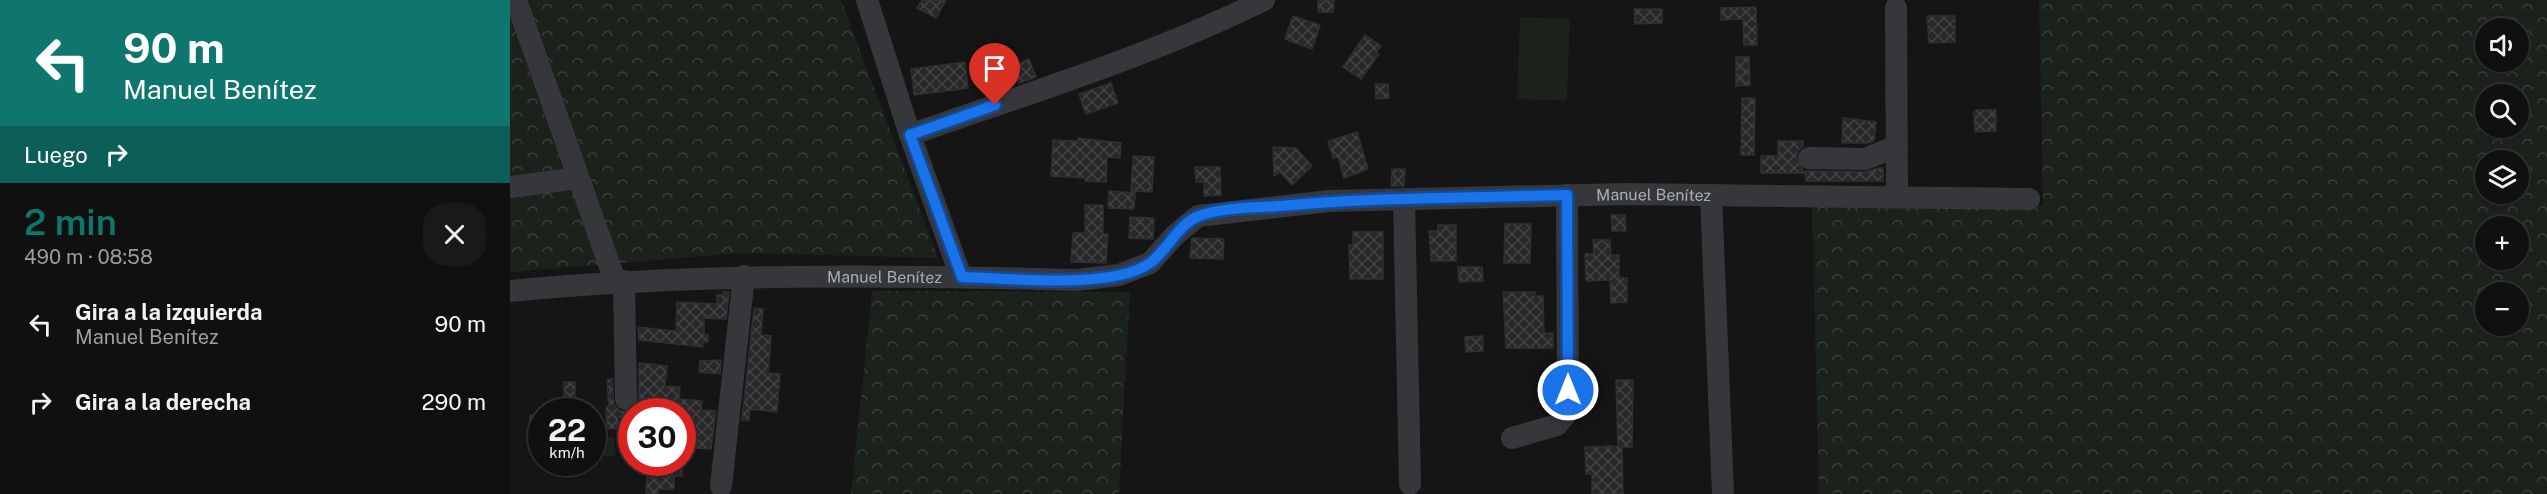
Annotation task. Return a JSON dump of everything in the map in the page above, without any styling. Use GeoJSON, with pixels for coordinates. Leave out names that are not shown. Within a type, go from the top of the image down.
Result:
{"type":"FeatureCollection","features":[{"type":"Feature","properties":{"kind":"street"},"geometry":{"type":"LineString","coordinates":[[516,0],[578,178],[619,281],[626,398]]}},
{"type":"Feature","properties":{"kind":"street"},"geometry":{"type":"LineString","coordinates":[[867,0],[910,135],[962,277]]}},
{"type":"Feature","properties":{"kind":"street"},"geometry":{"type":"LineString","coordinates":[[910,135],[1124,60],[1212,26],[1264,0]]}},
{"type":"Feature","properties":{"kind":"street"},"geometry":{"type":"LineString","coordinates":[[1896,8],[1897,197]]}},
{"type":"Feature","properties":{"kind":"street"},"geometry":{"type":"LineString","coordinates":[[1809,158],[1865,159],[1898,146]]}},
{"type":"Feature","properties":{"kind":"street"},"geometry":{"type":"LineString","coordinates":[[510,187],[578,178]]}},
{"type":"Feature","properties":{"kind":"street"},"geometry":{"type":"LineString","coordinates":[[1512,438],[1557,425],[1568,412],[1567,195]]}},
{"type":"Feature","properties":{"kind":"street","name":"Manuel Benítez"},"geometry":{"type":"LineString","coordinates":[[510,291],[619,281],[744,276],[1077,280],[1119,275],[1150,264],[1175,235],[1198,216],[1329,201],[1567,195],[2028,200]]}},
{"type":"Feature","properties":{"kind":"street"},"geometry":{"type":"LineString","coordinates":[[1711,195],[1723,494]]}},
{"type":"Feature","properties":{"kind":"street"},"geometry":{"type":"LineString","coordinates":[[1404,200],[1410,484]]}},
{"type":"Feature","properties":{"kind":"street"},"geometry":{"type":"LineString","coordinates":[[720,486],[744,276]]}},
{"type":"Feature","properties":{"kind":"green space"},"geometry":{"type":"Polygon","coordinates":[[[510,0],[841,0],[938,258],[741,253],[510,272],[510,0]]]}},
{"type":"Feature","properties":{"kind":"green space"},"geometry":{"type":"Polygon","coordinates":[[[2039,0],[2547,0],[2547,494],[1819,494],[1812,207],[2043,206],[2039,0]]]}},
{"type":"Feature","properties":{"kind":"green space"},"geometry":{"type":"Polygon","coordinates":[[[1520,17],[1570,19],[1567,101],[1517,99],[1520,17]]]}},
{"type":"Feature","properties":{"kind":"green space"},"geometry":{"type":"Polygon","coordinates":[[[872,291],[1130,292],[1119,494],[851,494],[872,291]]]}},
{"type":"Feature","properties":{"kind":"green space"},"geometry":{"type":"Polygon","coordinates":[[[606,437],[614,437],[616,456],[606,456],[606,437]]]}},
{"type":"Feature","properties":{"kind":"building"},"geometry":{"type":"Polygon","coordinates":[[[922,0],[946,0],[936,18],[917,8],[922,0]]]}},
{"type":"Feature","properties":{"kind":"building"},"geometry":{"type":"Polygon","coordinates":[[[1318,0],[1334,0],[1333,12],[1318,12],[1318,0]]]}},
{"type":"Feature","properties":{"kind":"building"},"geometry":{"type":"Polygon","coordinates":[[[1756,7],[1757,45],[1744,45],[1743,19],[1721,20],[1721,8],[1756,7]]]}},
{"type":"Feature","properties":{"kind":"building"},"geometry":{"type":"Polygon","coordinates":[[[1634,9],[1662,9],[1662,23],[1635,24],[1634,9]]]}},
{"type":"Feature","properties":{"kind":"building"},"geometry":{"type":"Polygon","coordinates":[[[1293,16],[1320,25],[1312,49],[1285,39],[1293,16]]]}},
{"type":"Feature","properties":{"kind":"building"},"geometry":{"type":"Polygon","coordinates":[[[1927,16],[1955,16],[1955,42],[1929,43],[1927,16]]]}},
{"type":"Feature","properties":{"kind":"building"},"geometry":{"type":"Polygon","coordinates":[[[1365,35],[1381,46],[1376,52],[1379,54],[1361,79],[1343,67],[1365,35]]]}},
{"type":"Feature","properties":{"kind":"building"},"geometry":{"type":"Polygon","coordinates":[[[1736,57],[1749,57],[1750,85],[1736,86],[1736,57]]]}},
{"type":"Feature","properties":{"kind":"building"},"geometry":{"type":"Polygon","coordinates":[[[1029,59],[1036,77],[1019,83],[1013,66],[1029,59]]]}},
{"type":"Feature","properties":{"kind":"building"},"geometry":{"type":"Polygon","coordinates":[[[965,62],[968,88],[914,95],[911,69],[965,62]]]}},
{"type":"Feature","properties":{"kind":"building"},"geometry":{"type":"Polygon","coordinates":[[[1111,83],[1118,103],[1086,114],[1079,94],[1111,83]]]}},
{"type":"Feature","properties":{"kind":"building"},"geometry":{"type":"Polygon","coordinates":[[[1375,84],[1388,84],[1389,98],[1376,99],[1375,84]]]}},
{"type":"Feature","properties":{"kind":"building"},"geometry":{"type":"Polygon","coordinates":[[[1742,98],[1755,98],[1754,155],[1741,155],[1742,98]]]}},
{"type":"Feature","properties":{"kind":"building"},"geometry":{"type":"Polygon","coordinates":[[[1996,110],[1996,131],[1975,132],[1974,112],[1996,110]]]}},
{"type":"Feature","properties":{"kind":"building"},"geometry":{"type":"Polygon","coordinates":[[[1843,118],[1876,122],[1874,141],[1842,143],[1843,118]]]}},
{"type":"Feature","properties":{"kind":"building"},"geometry":{"type":"Polygon","coordinates":[[[1357,132],[1368,169],[1344,178],[1338,157],[1333,158],[1328,141],[1357,132]]]}},
{"type":"Feature","properties":{"kind":"building"},"geometry":{"type":"Polygon","coordinates":[[[1078,138],[1121,143],[1120,158],[1107,157],[1106,182],[1085,181],[1086,178],[1051,176],[1053,140],[1078,141],[1078,138]]]}},
{"type":"Feature","properties":{"kind":"building"},"geometry":{"type":"Polygon","coordinates":[[[1778,141],[1803,141],[1803,146],[1796,158],[1804,173],[1761,173],[1761,156],[1778,156],[1778,141]]]}},
{"type":"Feature","properties":{"kind":"building"},"geometry":{"type":"Polygon","coordinates":[[[1273,147],[1296,148],[1312,166],[1292,185],[1280,172],[1274,176],[1273,147]]]}},
{"type":"Feature","properties":{"kind":"building"},"geometry":{"type":"Polygon","coordinates":[[[1133,156],[1154,157],[1152,192],[1131,191],[1133,156]]]}},
{"type":"Feature","properties":{"kind":"building"},"geometry":{"type":"Polygon","coordinates":[[[1195,167],[1220,167],[1221,195],[1204,196],[1204,182],[1196,182],[1195,167]]]}},
{"type":"Feature","properties":{"kind":"building"},"geometry":{"type":"Polygon","coordinates":[[[1883,168],[1883,181],[1806,181],[1805,171],[1865,172],[1883,168]]]}},
{"type":"Feature","properties":{"kind":"building"},"geometry":{"type":"Polygon","coordinates":[[[1392,169],[1405,169],[1404,186],[1391,186],[1392,169]]]}},
{"type":"Feature","properties":{"kind":"building"},"geometry":{"type":"Polygon","coordinates":[[[1109,191],[1135,193],[1134,209],[1108,208],[1109,191]]]}},
{"type":"Feature","properties":{"kind":"building"},"geometry":{"type":"Polygon","coordinates":[[[1085,205],[1103,205],[1103,234],[1108,234],[1106,263],[1071,262],[1073,233],[1085,233],[1085,205]]]}},
{"type":"Feature","properties":{"kind":"building"},"geometry":{"type":"Polygon","coordinates":[[[1611,215],[1625,215],[1626,231],[1612,231],[1611,215]]]}},
{"type":"Feature","properties":{"kind":"building"},"geometry":{"type":"Polygon","coordinates":[[[1130,217],[1154,218],[1153,239],[1129,238],[1130,217]]]}},
{"type":"Feature","properties":{"kind":"building"},"geometry":{"type":"Polygon","coordinates":[[[1505,224],[1531,224],[1530,263],[1504,263],[1505,224]]]}},
{"type":"Feature","properties":{"kind":"building"},"geometry":{"type":"Polygon","coordinates":[[[1438,225],[1456,225],[1456,261],[1431,261],[1429,231],[1438,231],[1438,225]]]}},
{"type":"Feature","properties":{"kind":"building"},"geometry":{"type":"Polygon","coordinates":[[[1353,232],[1383,232],[1383,279],[1350,279],[1349,245],[1353,245],[1353,232]]]}},
{"type":"Feature","properties":{"kind":"building"},"geometry":{"type":"Polygon","coordinates":[[[1192,238],[1224,239],[1223,259],[1190,258],[1192,238]]]}},
{"type":"Feature","properties":{"kind":"building"},"geometry":{"type":"Polygon","coordinates":[[[1593,240],[1610,240],[1611,255],[1619,255],[1619,278],[1627,278],[1627,302],[1611,303],[1610,280],[1586,281],[1585,254],[1594,254],[1593,240]]]}},
{"type":"Feature","properties":{"kind":"building"},"geometry":{"type":"Polygon","coordinates":[[[1458,267],[1482,267],[1483,281],[1459,282],[1458,267]]]}},
{"type":"Feature","properties":{"kind":"building"},"geometry":{"type":"Polygon","coordinates":[[[723,292],[729,292],[726,319],[704,318],[704,334],[708,335],[708,342],[703,342],[703,347],[639,340],[638,327],[676,331],[677,302],[717,304],[717,295],[723,295],[723,292]]]}},
{"type":"Feature","properties":{"kind":"building"},"geometry":{"type":"Polygon","coordinates":[[[1503,292],[1535,292],[1534,296],[1543,296],[1544,333],[1553,333],[1553,348],[1506,348],[1503,292]]]}},
{"type":"Feature","properties":{"kind":"building"},"geometry":{"type":"Polygon","coordinates":[[[754,308],[763,309],[761,335],[771,336],[768,373],[780,374],[777,412],[750,409],[749,421],[742,420],[754,308]]]}},
{"type":"Feature","properties":{"kind":"building"},"geometry":{"type":"Polygon","coordinates":[[[1483,336],[1483,351],[1466,352],[1465,337],[1483,336]]]}},
{"type":"Feature","properties":{"kind":"building"},"geometry":{"type":"Polygon","coordinates":[[[721,360],[720,374],[699,372],[700,361],[721,360]]]}},
{"type":"Feature","properties":{"kind":"building"},"geometry":{"type":"Polygon","coordinates":[[[639,363],[667,366],[665,386],[680,387],[679,398],[639,398],[639,363]]]}},
{"type":"Feature","properties":{"kind":"building"},"geometry":{"type":"Polygon","coordinates":[[[612,379],[614,405],[618,409],[618,428],[607,429],[606,407],[609,407],[607,380],[612,379]]]}},
{"type":"Feature","properties":{"kind":"building"},"geometry":{"type":"Polygon","coordinates":[[[1616,380],[1633,380],[1632,447],[1622,447],[1623,494],[1592,494],[1592,474],[1586,474],[1585,447],[1618,446],[1616,380]]]}},
{"type":"Feature","properties":{"kind":"building"},"geometry":{"type":"Polygon","coordinates":[[[564,382],[575,382],[575,398],[564,398],[564,382]]]}},
{"type":"Feature","properties":{"kind":"building"},"geometry":{"type":"Polygon","coordinates":[[[696,400],[702,401],[701,410],[716,411],[711,449],[696,448],[696,400]]]}},
{"type":"Feature","properties":{"kind":"building"},"geometry":{"type":"Polygon","coordinates":[[[647,476],[674,476],[674,489],[658,489],[658,494],[646,494],[647,476]]]}},
{"type":"Feature","properties":{"kind":"route"},"geometry":{"type":"LineString","coordinates":[[995,105],[910,135],[962,277],[1077,280],[1119,275],[1150,264],[1175,235],[1198,216],[1235,210],[1329,201],[1567,195],[1568,390]]}}]}
